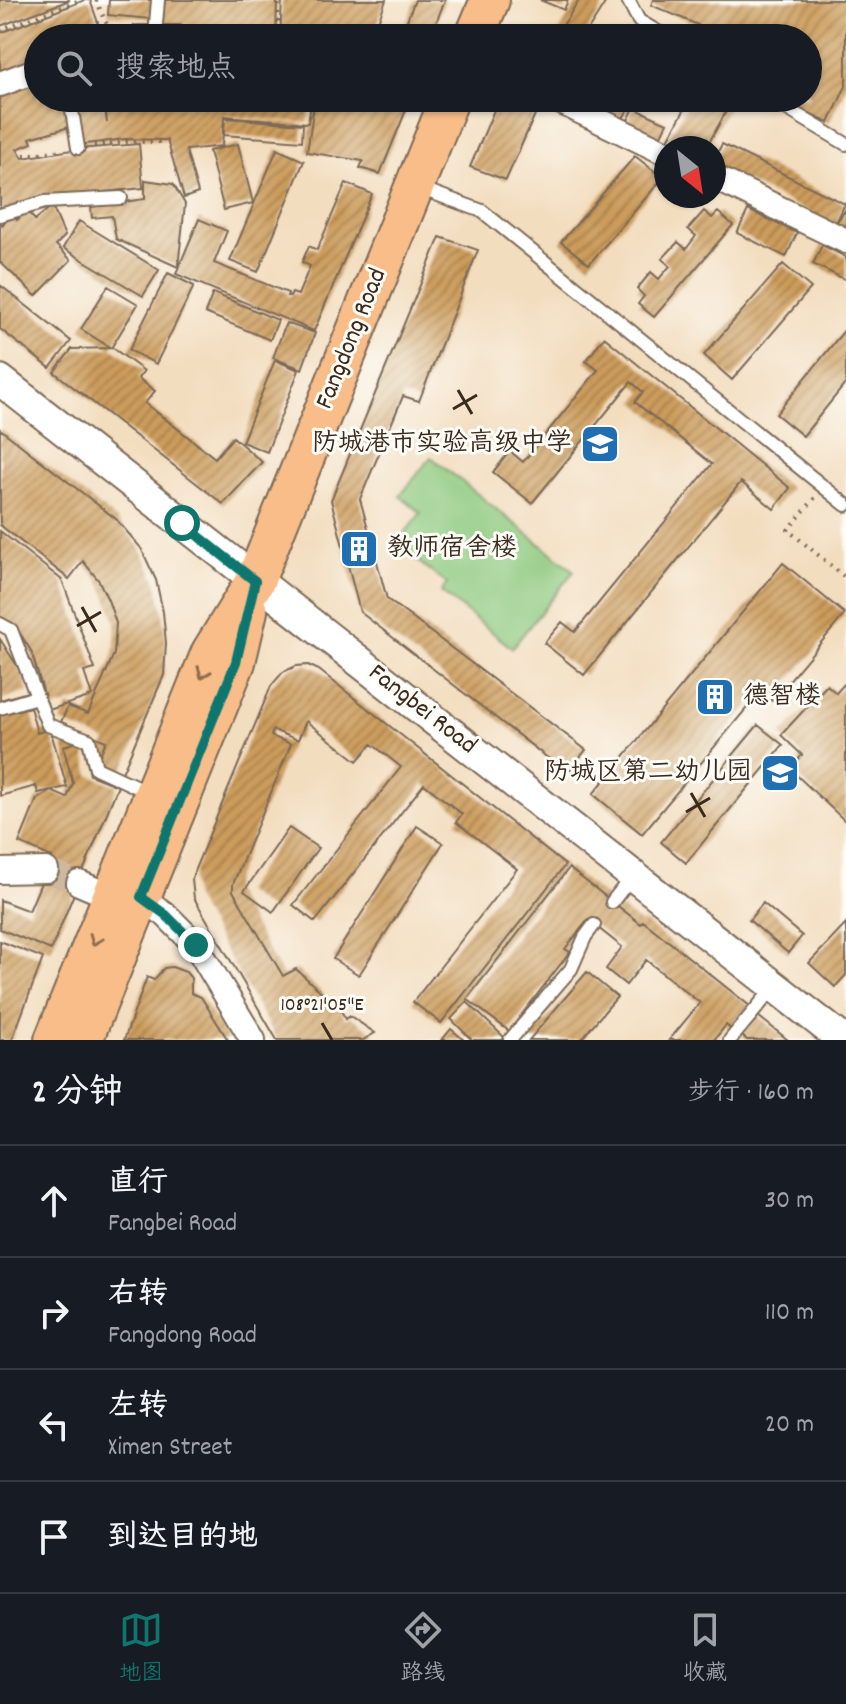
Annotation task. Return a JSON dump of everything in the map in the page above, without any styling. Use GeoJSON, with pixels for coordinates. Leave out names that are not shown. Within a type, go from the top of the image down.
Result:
{"type":"FeatureCollection","features":[{"type":"Feature","properties":{"kind":"main road"},"geometry":{"type":"LineString","coordinates":[[480,24],[490,0]]}},
{"type":"Feature","properties":{"kind":"main road","name":"Fangdong Road"},"geometry":{"type":"LineString","coordinates":[[83,1040],[110,892],[236,662],[255,581],[444,112]]}},
{"type":"Feature","properties":{"kind":"main road","name":"Fangdong Road"},"geometry":{"type":"LineString","coordinates":[[54,1040],[110,892],[211,652],[255,581]]}},
{"type":"Feature","properties":{"kind":"street"},"geometry":{"type":"LineString","coordinates":[[0,84],[24,75]]}},
{"type":"Feature","properties":{"kind":"street"},"geometry":{"type":"LineString","coordinates":[[582,112],[654,147]]}},
{"type":"Feature","properties":{"kind":"street"},"geometry":{"type":"LineString","coordinates":[[726,183],[846,241]]}},
{"type":"Feature","properties":{"kind":"street","name":"Fangbei Road"},"geometry":{"type":"LineString","coordinates":[[0,380],[843,1040]]}},
{"type":"Feature","properties":{"kind":"street"},"geometry":{"type":"LineString","coordinates":[[0,871],[46,870]]}},
{"type":"Feature","properties":{"kind":"street"},"geometry":{"type":"LineString","coordinates":[[110,892],[166,915],[196,945],[253,1040]]}},
{"type":"Feature","properties":{"kind":"lane"},"geometry":{"type":"LineString","coordinates":[[157,24],[158,0]]}},
{"type":"Feature","properties":{"kind":"lane"},"geometry":{"type":"LineString","coordinates":[[628,0],[639,21],[644,24]]}},
{"type":"Feature","properties":{"kind":"lane"},"geometry":{"type":"LineString","coordinates":[[72,112],[78,148]]}},
{"type":"Feature","properties":{"kind":"lane"},"geometry":{"type":"LineString","coordinates":[[792,112],[846,144]]}},
{"type":"Feature","properties":{"kind":"lane"},"geometry":{"type":"LineString","coordinates":[[414,186],[482,211],[846,505]]}},
{"type":"Feature","properties":{"kind":"lane"},"geometry":{"type":"LineString","coordinates":[[0,215],[45,202],[121,198]]}},
{"type":"Feature","properties":{"kind":"lane"},"geometry":{"type":"LineString","coordinates":[[0,624],[11,630],[48,725],[89,740],[96,768],[153,795]]}},
{"type":"Feature","properties":{"kind":"lane"},"geometry":{"type":"LineString","coordinates":[[0,708],[36,697]]}},
{"type":"Feature","properties":{"kind":"lane"},"geometry":{"type":"LineString","coordinates":[[612,902],[633,875]]}},
{"type":"Feature","properties":{"kind":"lane"},"geometry":{"type":"LineString","coordinates":[[510,1040],[571,969],[585,937],[594,925]]}},
{"type":"Feature","properties":{"kind":"lane"},"geometry":{"type":"LineString","coordinates":[[730,1040],[775,986]]}},
{"type":"Feature","properties":{"kind":"path"},"geometry":{"type":"LineString","coordinates":[[0,30],[80,0]]}},
{"type":"Feature","properties":{"kind":"path"},"geometry":{"type":"LineString","coordinates":[[96,0],[107,24]]}},
{"type":"Feature","properties":{"kind":"path"},"geometry":{"type":"LineString","coordinates":[[278,0],[278,24]]}},
{"type":"Feature","properties":{"kind":"path"},"geometry":{"type":"LineString","coordinates":[[824,487],[788,530],[846,578]]}},
{"type":"Feature","properties":{"kind":"green space"},"geometry":{"type":"Polygon","coordinates":[[[431,457],[574,571],[512,648],[441,592],[447,584],[396,544],[421,513],[400,496],[431,457]]]}},
{"type":"Feature","properties":{"kind":"building"},"geometry":{"type":"Polygon","coordinates":[[[0,0],[70,0],[0,26],[0,0]]]}},
{"type":"Feature","properties":{"kind":"building"},"geometry":{"type":"Polygon","coordinates":[[[85,0],[90,0],[98,24],[24,24],[24,68],[0,77],[0,33],[85,0]]]}},
{"type":"Feature","properties":{"kind":"building"},"geometry":{"type":"Polygon","coordinates":[[[109,0],[153,0],[151,19],[108,15],[109,0]]]}},
{"type":"Feature","properties":{"kind":"building"},"geometry":{"type":"Polygon","coordinates":[[[163,0],[277,0],[276,24],[160,24],[163,0]]]}},
{"type":"Feature","properties":{"kind":"building"},"geometry":{"type":"Polygon","coordinates":[[[282,0],[386,0],[377,24],[281,24],[282,0]]]}},
{"type":"Feature","properties":{"kind":"building"},"geometry":{"type":"Polygon","coordinates":[[[415,0],[445,0],[436,24],[406,24],[415,0]]]}},
{"type":"Feature","properties":{"kind":"building"},"geometry":{"type":"Polygon","coordinates":[[[540,0],[568,0],[564,10],[540,0]]]}},
{"type":"Feature","properties":{"kind":"building"},"geometry":{"type":"Polygon","coordinates":[[[579,0],[607,0],[592,24],[564,24],[579,0]]]}},
{"type":"Feature","properties":{"kind":"building"},"geometry":{"type":"Polygon","coordinates":[[[653,0],[846,0],[846,86],[829,123],[805,112],[822,112],[822,24],[696,24],[651,5],[653,0]]]}},
{"type":"Feature","properties":{"kind":"building"},"geometry":{"type":"Polygon","coordinates":[[[24,84],[24,112],[69,112],[73,126],[30,138],[32,143],[17,149],[23,158],[139,144],[143,188],[82,194],[0,211],[0,92],[24,84]]]}},
{"type":"Feature","properties":{"kind":"building"},"geometry":{"type":"Polygon","coordinates":[[[74,112],[105,112],[107,123],[106,112],[310,112],[308,123],[224,116],[222,146],[186,150],[198,193],[184,198],[167,140],[125,139],[79,145],[74,112]]]}},
{"type":"Feature","properties":{"kind":"building"},"geometry":{"type":"Polygon","coordinates":[[[313,112],[405,112],[380,174],[360,168],[363,161],[307,152],[313,112]]]}},
{"type":"Feature","properties":{"kind":"building"},"geometry":{"type":"Polygon","coordinates":[[[493,112],[536,112],[506,180],[470,167],[493,112]]]}},
{"type":"Feature","properties":{"kind":"building"},"geometry":{"type":"Polygon","coordinates":[[[607,112],[627,112],[621,121],[607,112]]]}},
{"type":"Feature","properties":{"kind":"building"},"geometry":{"type":"Polygon","coordinates":[[[632,112],[643,112],[667,123],[660,136],[654,136],[654,139],[625,126],[632,112]]]}},
{"type":"Feature","properties":{"kind":"building"},"geometry":{"type":"Polygon","coordinates":[[[683,112],[726,112],[713,136],[670,136],[683,112]]]}},
{"type":"Feature","properties":{"kind":"building"},"geometry":{"type":"Polygon","coordinates":[[[225,118],[303,124],[302,141],[224,135],[225,118]]]}},
{"type":"Feature","properties":{"kind":"building"},"geometry":{"type":"Polygon","coordinates":[[[238,144],[253,203],[224,210],[209,151],[238,144]]]}},
{"type":"Feature","properties":{"kind":"building"},"geometry":{"type":"Polygon","coordinates":[[[726,146],[845,204],[835,225],[726,172],[726,146]]]}},
{"type":"Feature","properties":{"kind":"building"},"geometry":{"type":"Polygon","coordinates":[[[277,149],[304,161],[258,272],[230,261],[277,149]]]}},
{"type":"Feature","properties":{"kind":"building"},"geometry":{"type":"Polygon","coordinates":[[[635,156],[654,171],[654,188],[589,264],[561,242],[635,156]]]}},
{"type":"Feature","properties":{"kind":"building"},"geometry":{"type":"Polygon","coordinates":[[[145,180],[173,184],[185,204],[178,267],[116,239],[112,216],[92,218],[91,207],[145,199],[145,180]]]}},
{"type":"Feature","properties":{"kind":"building"},"geometry":{"type":"Polygon","coordinates":[[[346,183],[372,194],[314,331],[176,274],[199,219],[227,231],[214,263],[288,293],[287,296],[290,297],[292,293],[298,295],[310,266],[302,262],[309,246],[317,250],[346,183]]]}},
{"type":"Feature","properties":{"kind":"building"},"geometry":{"type":"Polygon","coordinates":[[[52,206],[65,236],[56,245],[71,260],[36,296],[0,262],[0,223],[2,225],[12,215],[17,220],[27,211],[35,220],[52,206]]]}},
{"type":"Feature","properties":{"kind":"building"},"geometry":{"type":"Polygon","coordinates":[[[846,209],[846,230],[835,225],[846,209]]]}},
{"type":"Feature","properties":{"kind":"building"},"geometry":{"type":"Polygon","coordinates":[[[748,210],[797,233],[786,257],[737,233],[748,210]]]}},
{"type":"Feature","properties":{"kind":"building"},"geometry":{"type":"Polygon","coordinates":[[[704,211],[712,218],[718,212],[733,225],[654,317],[638,304],[644,296],[637,289],[651,272],[659,279],[670,266],[662,259],[678,242],[686,249],[696,236],[688,229],[704,211]]]}},
{"type":"Feature","properties":{"kind":"building"},"geometry":{"type":"Polygon","coordinates":[[[79,221],[159,270],[143,296],[63,248],[79,221]]]}},
{"type":"Feature","properties":{"kind":"building"},"geometry":{"type":"Polygon","coordinates":[[[440,237],[478,250],[419,401],[403,396],[360,499],[387,599],[586,750],[567,773],[360,612],[331,500],[440,237]]]}},
{"type":"Feature","properties":{"kind":"building"},"geometry":{"type":"Polygon","coordinates":[[[822,245],[846,257],[846,280],[813,264],[822,245]]]}},
{"type":"Feature","properties":{"kind":"building"},"geometry":{"type":"Polygon","coordinates":[[[783,264],[811,288],[732,380],[704,355],[783,264]]]}},
{"type":"Feature","properties":{"kind":"building"},"geometry":{"type":"Polygon","coordinates":[[[168,273],[194,286],[156,364],[129,350],[168,273]]]}},
{"type":"Feature","properties":{"kind":"building"},"geometry":{"type":"Polygon","coordinates":[[[0,285],[71,341],[50,368],[0,329],[0,285]]]}},
{"type":"Feature","properties":{"kind":"building"},"geometry":{"type":"Polygon","coordinates":[[[108,286],[138,304],[111,348],[81,329],[108,286]]]}},
{"type":"Feature","properties":{"kind":"building"},"geometry":{"type":"Polygon","coordinates":[[[213,293],[278,320],[270,340],[205,313],[213,293]]]}},
{"type":"Feature","properties":{"kind":"building"},"geometry":{"type":"Polygon","coordinates":[[[286,323],[315,333],[302,369],[273,358],[286,323]]]}},
{"type":"Feature","properties":{"kind":"building"},"geometry":{"type":"Polygon","coordinates":[[[846,328],[846,383],[803,436],[776,414],[846,328]]]}},
{"type":"Feature","properties":{"kind":"building"},"geometry":{"type":"Polygon","coordinates":[[[604,337],[790,488],[774,509],[741,482],[584,675],[544,643],[562,622],[575,632],[712,464],[635,402],[643,392],[631,382],[532,503],[493,472],[510,451],[523,462],[598,370],[586,361],[604,337]]]}},
{"type":"Feature","properties":{"kind":"building"},"geometry":{"type":"Polygon","coordinates":[[[113,348],[144,371],[138,378],[155,391],[145,403],[215,458],[233,437],[262,462],[223,504],[54,372],[72,349],[113,348]]]}},
{"type":"Feature","properties":{"kind":"building"},"geometry":{"type":"Polygon","coordinates":[[[275,360],[299,370],[267,452],[242,442],[275,360]]]}},
{"type":"Feature","properties":{"kind":"building"},"geometry":{"type":"Polygon","coordinates":[[[0,429],[116,519],[141,548],[156,580],[166,643],[164,675],[122,773],[97,762],[106,741],[61,722],[68,706],[88,714],[114,654],[116,623],[108,600],[99,581],[83,561],[69,579],[0,525],[0,429]]]}},
{"type":"Feature","properties":{"kind":"building"},"geometry":{"type":"Polygon","coordinates":[[[0,531],[62,580],[95,669],[84,672],[92,696],[49,710],[31,651],[21,635],[0,616],[0,531]]]}},
{"type":"Feature","properties":{"kind":"building","name":"德智楼"},"geometry":{"type":"Polygon","coordinates":[[[783,563],[845,614],[772,701],[760,692],[642,834],[593,794],[783,563]]]}},
{"type":"Feature","properties":{"kind":"building"},"geometry":{"type":"Polygon","coordinates":[[[0,639],[24,677],[28,692],[0,700],[0,639]]]}},
{"type":"Feature","properties":{"kind":"building"},"geometry":{"type":"Polygon","coordinates":[[[308,665],[319,670],[565,865],[441,1023],[413,1002],[517,869],[456,822],[462,814],[424,784],[315,922],[293,905],[401,767],[372,744],[357,761],[306,721],[298,740],[273,730],[271,736],[291,744],[233,884],[233,891],[283,976],[296,969],[339,1008],[346,1019],[350,1016],[375,1033],[363,1040],[277,1040],[194,898],[192,880],[195,869],[271,686],[283,672],[308,665]]]}},
{"type":"Feature","properties":{"kind":"building"},"geometry":{"type":"Polygon","coordinates":[[[846,682],[846,822],[790,769],[802,755],[781,735],[827,685],[836,693],[846,682]]]}},
{"type":"Feature","properties":{"kind":"building"},"geometry":{"type":"Polygon","coordinates":[[[30,707],[37,733],[50,729],[67,787],[38,793],[36,786],[0,796],[0,715],[30,707]]]}},
{"type":"Feature","properties":{"kind":"building"},"geometry":{"type":"Polygon","coordinates":[[[758,725],[783,745],[686,863],[661,842],[758,725]]]}},
{"type":"Feature","properties":{"kind":"building"},"geometry":{"type":"Polygon","coordinates":[[[82,741],[90,775],[118,786],[51,950],[0,929],[0,900],[29,911],[52,857],[19,843],[37,799],[51,791],[67,798],[73,783],[63,746],[82,741]]]}},
{"type":"Feature","properties":{"kind":"building"},"geometry":{"type":"Polygon","coordinates":[[[417,826],[443,843],[359,975],[333,959],[417,826]]]}},
{"type":"Feature","properties":{"kind":"building"},"geometry":{"type":"Polygon","coordinates":[[[289,828],[318,848],[273,912],[244,891],[289,828]]]}},
{"type":"Feature","properties":{"kind":"building"},"geometry":{"type":"Polygon","coordinates":[[[569,868],[641,924],[643,921],[751,1007],[732,1030],[726,1025],[714,1040],[669,1040],[700,1003],[646,960],[626,985],[606,969],[622,947],[588,920],[565,949],[570,952],[509,1031],[467,999],[569,868]]]}},
{"type":"Feature","properties":{"kind":"building"},"geometry":{"type":"Polygon","coordinates":[[[763,903],[802,936],[788,953],[749,920],[763,903]]]}},
{"type":"Feature","properties":{"kind":"building"},"geometry":{"type":"Polygon","coordinates":[[[846,924],[846,975],[835,987],[809,963],[846,924]]]}},
{"type":"Feature","properties":{"kind":"building"},"geometry":{"type":"Polygon","coordinates":[[[0,941],[43,958],[12,1040],[0,1040],[0,941]]]}},
{"type":"Feature","properties":{"kind":"building"},"geometry":{"type":"Polygon","coordinates":[[[172,967],[186,972],[191,978],[191,993],[201,997],[228,1040],[124,1040],[147,977],[154,980],[164,968],[172,967]]]}},
{"type":"Feature","properties":{"kind":"building"},"geometry":{"type":"Polygon","coordinates":[[[587,972],[617,997],[581,1040],[529,1040],[587,972]]]}},
{"type":"Feature","properties":{"kind":"building"},"geometry":{"type":"Polygon","coordinates":[[[467,1002],[507,1040],[472,1040],[451,1019],[467,1002]]]}},
{"type":"Feature","properties":{"kind":"building"},"geometry":{"type":"Polygon","coordinates":[[[758,1016],[788,1040],[747,1040],[742,1036],[758,1016]]]}},
{"type":"Feature","properties":{"kind":"building"},"geometry":{"type":"Polygon","coordinates":[[[451,1029],[464,1040],[442,1040],[451,1029]]]}},
{"type":"Feature","properties":{"kind":"tunnel"},"geometry":{"type":"LineString","coordinates":[[46,870],[79,883]]}},
{"type":"Feature","properties":{"kind":"place","name":"防城港市实验高级中学"},"geometry":{"type":"Point","coordinates":[600,444]}},
{"type":"Feature","properties":{"kind":"place","name":"教师宿舍楼"},"geometry":{"type":"Point","coordinates":[359,549]}},
{"type":"Feature","properties":{"kind":"place","name":"德智楼"},"geometry":{"type":"Point","coordinates":[715,697]}},
{"type":"Feature","properties":{"kind":"place","name":"防城区第二幼儿园"},"geometry":{"type":"Point","coordinates":[780,773]}},
{"type":"Feature","properties":{"kind":"route"},"geometry":{"type":"LineString","coordinates":[[182,523],[255,581],[236,662],[141,897],[166,915],[196,945]]}}]}
